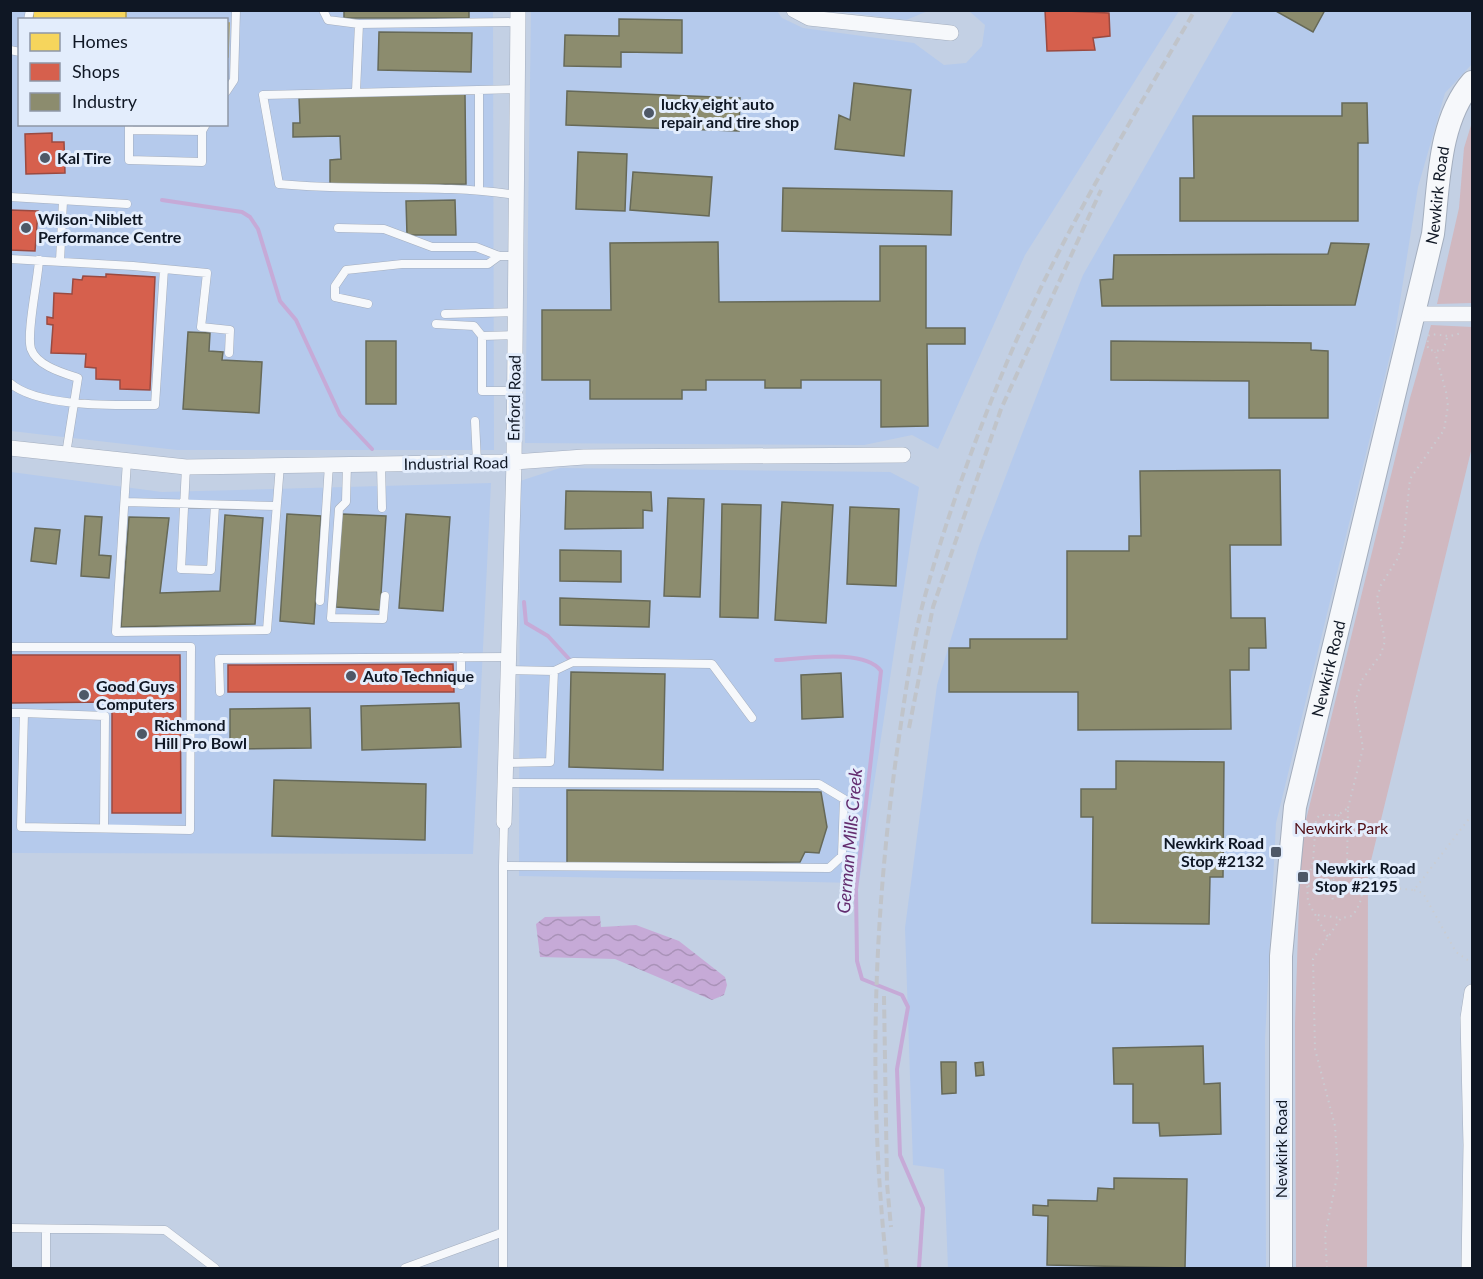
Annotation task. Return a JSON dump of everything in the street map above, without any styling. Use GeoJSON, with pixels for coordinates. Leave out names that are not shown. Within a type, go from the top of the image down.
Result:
{"type":"FeatureCollection","features":[{"type":"Feature","properties":{"kind":"street"},"geometry":{"type":"LineString","coordinates":[[794,10],[808,18],[951,33]]}},
{"type":"Feature","properties":{"kind":"street","name":"Enford Road"},"geometry":{"type":"LineString","coordinates":[[504,822],[514,462],[518,16]]}},
{"type":"Feature","properties":{"kind":"street","name":"Newkirk Road"},"geometry":{"type":"LineString","coordinates":[[1281,1269],[1281,956],[1295,807],[1433,234],[1448,134],[1460,100],[1473,82]]}},
{"type":"Feature","properties":{"kind":"street"},"geometry":{"type":"LineString","coordinates":[[1414,314],[1473,314]]}},
{"type":"Feature","properties":{"kind":"street","name":"Industrial Road"},"geometry":{"type":"LineString","coordinates":[[10,448],[186,467],[514,462],[584,457],[903,455]]}},
{"type":"Feature","properties":{"kind":"street"},"geometry":{"type":"LineString","coordinates":[[1469,1269],[1471,1145],[1468,1018],[1473,992]]}},
{"type":"Feature","properties":{"kind":"lane"},"geometry":{"type":"LineString","coordinates":[[228,89],[234,80],[236,10]]}},
{"type":"Feature","properties":{"kind":"lane"},"geometry":{"type":"LineString","coordinates":[[323,10],[328,20],[359,24],[518,16]]}},
{"type":"Feature","properties":{"kind":"lane"},"geometry":{"type":"LineString","coordinates":[[356,91],[359,24]]}},
{"type":"Feature","properties":{"kind":"lane"},"geometry":{"type":"LineString","coordinates":[[516,195],[479,189],[329,189],[279,184],[263,95],[356,91],[517,89]]}},
{"type":"Feature","properties":{"kind":"lane"},"geometry":{"type":"LineString","coordinates":[[479,90],[479,189]]}},
{"type":"Feature","properties":{"kind":"lane"},"geometry":{"type":"LineString","coordinates":[[129,127],[204,128],[202,162],[129,160],[129,127]]}},
{"type":"Feature","properties":{"kind":"lane"},"geometry":{"type":"LineString","coordinates":[[10,197],[127,204]]}},
{"type":"Feature","properties":{"kind":"lane"},"geometry":{"type":"LineString","coordinates":[[60,261],[63,201]]}},
{"type":"Feature","properties":{"kind":"lane"},"geometry":{"type":"LineString","coordinates":[[338,228],[384,229],[432,247],[476,247],[498,256],[516,256]]}},
{"type":"Feature","properties":{"kind":"lane"},"geometry":{"type":"LineString","coordinates":[[368,304],[335,297],[335,286],[346,270],[402,264],[488,264],[498,256]]}},
{"type":"Feature","properties":{"kind":"lane"},"geometry":{"type":"LineString","coordinates":[[10,259],[207,273],[201,327],[230,330],[229,353]]}},
{"type":"Feature","properties":{"kind":"lane"},"geometry":{"type":"LineString","coordinates":[[39,260],[30,336],[31,351],[42,363],[78,378],[66,454]]}},
{"type":"Feature","properties":{"kind":"lane"},"geometry":{"type":"LineString","coordinates":[[10,383],[17,389],[35,395],[73,403],[155,405],[164,269]]}},
{"type":"Feature","properties":{"kind":"lane"},"geometry":{"type":"LineString","coordinates":[[445,314],[515,312]]}},
{"type":"Feature","properties":{"kind":"lane"},"geometry":{"type":"LineString","coordinates":[[436,324],[474,326],[482,336],[482,391],[514,391]]}},
{"type":"Feature","properties":{"kind":"lane"},"geometry":{"type":"LineString","coordinates":[[482,336],[515,335]]}},
{"type":"Feature","properties":{"kind":"lane"},"geometry":{"type":"LineString","coordinates":[[475,421],[477,462]]}},
{"type":"Feature","properties":{"kind":"lane"},"geometry":{"type":"LineString","coordinates":[[127,461],[116,632],[267,630],[280,465]]}},
{"type":"Feature","properties":{"kind":"lane"},"geometry":{"type":"LineString","coordinates":[[347,464],[346,502],[339,509],[332,618],[383,619],[385,596]]}},
{"type":"Feature","properties":{"kind":"lane"},"geometry":{"type":"LineString","coordinates":[[381,464],[382,507]]}},
{"type":"Feature","properties":{"kind":"lane"},"geometry":{"type":"LineString","coordinates":[[320,601],[329,465]]}},
{"type":"Feature","properties":{"kind":"lane"},"geometry":{"type":"LineString","coordinates":[[186,467],[181,569],[211,570],[215,505]]}},
{"type":"Feature","properties":{"kind":"lane"},"geometry":{"type":"LineString","coordinates":[[124,502],[276,506]]}},
{"type":"Feature","properties":{"kind":"lane"},"geometry":{"type":"LineString","coordinates":[[24,713],[21,827],[190,830],[191,631]]}},
{"type":"Feature","properties":{"kind":"lane"},"geometry":{"type":"LineString","coordinates":[[10,647],[191,647]]}},
{"type":"Feature","properties":{"kind":"lane"},"geometry":{"type":"LineString","coordinates":[[461,657],[461,685]]}},
{"type":"Feature","properties":{"kind":"lane"},"geometry":{"type":"LineString","coordinates":[[220,693],[219,659],[461,657],[554,671],[573,662],[712,664],[752,718]]}},
{"type":"Feature","properties":{"kind":"lane"},"geometry":{"type":"LineString","coordinates":[[505,763],[550,762],[554,671]]}},
{"type":"Feature","properties":{"kind":"lane"},"geometry":{"type":"LineString","coordinates":[[10,713],[105,716],[104,828]]}},
{"type":"Feature","properties":{"kind":"lane"},"geometry":{"type":"LineString","coordinates":[[503,866],[829,868],[842,856],[844,799],[819,784],[505,783]]}},
{"type":"Feature","properties":{"kind":"lane"},"geometry":{"type":"LineString","coordinates":[[503,1269],[501,1233],[504,822]]}},
{"type":"Feature","properties":{"kind":"lane"},"geometry":{"type":"LineString","coordinates":[[10,1228],[165,1230],[215,1269]]}},
{"type":"Feature","properties":{"kind":"lane"},"geometry":{"type":"LineString","coordinates":[[46,1229],[46,1269]]}},
{"type":"Feature","properties":{"kind":"lane"},"geometry":{"type":"LineString","coordinates":[[405,1269],[501,1233]]}},
{"type":"Feature","properties":{"kind":"path"},"geometry":{"type":"LineString","coordinates":[[1447,338],[1443,351],[1429,350],[1427,345],[1429,335],[1437,334],[1447,338],[1461,333]]}},
{"type":"Feature","properties":{"kind":"path"},"geometry":{"type":"LineString","coordinates":[[1323,865],[1347,866],[1348,808],[1363,748],[1354,702],[1362,680],[1381,654],[1385,641],[1377,598],[1381,585],[1398,558],[1404,537],[1410,479],[1444,430],[1447,399],[1435,352]]}},
{"type":"Feature","properties":{"kind":"path"},"geometry":{"type":"LineString","coordinates":[[1328,937],[1318,915],[1308,902],[1307,886],[1313,862],[1316,819],[1320,815],[1338,815],[1348,808]]}},
{"type":"Feature","properties":{"kind":"path"},"geometry":{"type":"LineString","coordinates":[[1338,815],[1347,825]]}},
{"type":"Feature","properties":{"kind":"path"},"geometry":{"type":"LineString","coordinates":[[1414,890],[1473,815]]}},
{"type":"Feature","properties":{"kind":"path"},"geometry":{"type":"LineString","coordinates":[[1322,825],[1347,825]]}},
{"type":"Feature","properties":{"kind":"path"},"geometry":{"type":"LineString","coordinates":[[1307,886],[1326,885],[1333,879],[1333,865]]}},
{"type":"Feature","properties":{"kind":"path"},"geometry":{"type":"LineString","coordinates":[[1333,879],[1340,883],[1340,886]]}},
{"type":"Feature","properties":{"kind":"path"},"geometry":{"type":"LineString","coordinates":[[1326,885],[1332,892],[1333,902]]}},
{"type":"Feature","properties":{"kind":"path"},"geometry":{"type":"LineString","coordinates":[[1318,915],[1341,918],[1352,916],[1361,902],[1363,885]]}},
{"type":"Feature","properties":{"kind":"path"},"geometry":{"type":"LineString","coordinates":[[1332,892],[1340,886],[1363,885],[1423,893],[1456,952],[1473,963]]}},
{"type":"Feature","properties":{"kind":"path"},"geometry":{"type":"LineString","coordinates":[[1327,1269],[1324,1235],[1334,1197],[1337,1161],[1335,1126],[1315,1049],[1313,959],[1341,918]]}},
{"type":"Feature","properties":{"kind":"shaded area"},"geometry":{"type":"Polygon","coordinates":[[[928,10],[906,20],[833,11],[928,10]]]}},
{"type":"Feature","properties":{"kind":"shaded area"},"geometry":{"type":"Polygon","coordinates":[[[11,11],[493,11],[494,450],[177,450],[11,431],[11,11]]]}},
{"type":"Feature","properties":{"kind":"shaded area"},"geometry":{"type":"Polygon","coordinates":[[[531,11],[777,11],[782,18],[803,28],[914,43],[944,65],[966,63],[982,46],[985,25],[969,11],[1179,11],[1025,255],[938,449],[912,435],[864,445],[525,443],[531,11]]]}},
{"type":"Feature","properties":{"kind":"shaded area"},"geometry":{"type":"Polygon","coordinates":[[[1234,11],[1472,11],[1472,64],[1445,93],[1418,187],[1394,339],[1276,823],[1265,1040],[1266,1268],[948,1268],[944,1169],[913,1165],[905,928],[937,685],[979,546],[1083,275],[1234,11]]]}},
{"type":"Feature","properties":{"kind":"shaded area"},"geometry":{"type":"Polygon","coordinates":[[[560,468],[890,472],[919,487],[859,883],[519,876],[520,481],[560,468]]]}},
{"type":"Feature","properties":{"kind":"shaded area"},"geometry":{"type":"Polygon","coordinates":[[[11,472],[162,492],[491,483],[473,854],[11,853],[11,472]]]}},
{"type":"Feature","properties":{"kind":"green space"},"geometry":{"type":"Polygon","coordinates":[[[1472,122],[1472,303],[1437,304],[1459,208],[1464,148],[1472,122]]]}},
{"type":"Feature","properties":{"kind":"green space","name":"Newkirk Park"},"geometry":{"type":"Polygon","coordinates":[[[1431,325],[1472,327],[1472,447],[1368,873],[1367,1268],[1296,1268],[1295,1024],[1301,840],[1410,398],[1431,325]]]}},
{"type":"Feature","properties":{"kind":"water"},"geometry":{"type":"Polygon","coordinates":[[[600,916],[601,927],[636,925],[679,941],[725,977],[727,985],[724,995],[712,1000],[615,959],[540,957],[536,924],[545,917],[600,916]]]}},
{"type":"Feature","properties":{"kind":"building: Homes"},"geometry":{"type":"Polygon","coordinates":[[[33,10],[126,10],[126,18],[33,18],[33,10]]]}},
{"type":"Feature","properties":{"kind":"building: Shops"},"geometry":{"type":"Polygon","coordinates":[[[1045,10],[1109,13],[1110,36],[1093,38],[1095,50],[1047,51],[1045,10]]]}},
{"type":"Feature","properties":{"kind":"building: Shops","name":"Kal Tire"},"geometry":{"type":"Polygon","coordinates":[[[52,133],[52,142],[64,142],[65,173],[26,174],[25,134],[52,133]]]}},
{"type":"Feature","properties":{"kind":"building: Shops"},"geometry":{"type":"Polygon","coordinates":[[[10,210],[38,211],[35,251],[10,250],[10,210]]]}},
{"type":"Feature","properties":{"kind":"building: Shops"},"geometry":{"type":"Polygon","coordinates":[[[106,274],[155,277],[150,390],[120,389],[120,380],[96,379],[96,368],[85,367],[86,354],[51,353],[53,325],[47,324],[47,317],[53,318],[54,293],[72,294],[73,279],[82,280],[83,276],[106,277],[106,274]]]}},
{"type":"Feature","properties":{"kind":"building: Shops"},"geometry":{"type":"Polygon","coordinates":[[[10,655],[180,655],[181,813],[112,813],[112,702],[10,703],[10,655]]]}},
{"type":"Feature","properties":{"kind":"building: Shops"},"geometry":{"type":"Polygon","coordinates":[[[453,664],[454,692],[228,692],[228,665],[453,664]]]}},
{"type":"Feature","properties":{"kind":"building: Industry"},"geometry":{"type":"Polygon","coordinates":[[[344,10],[469,10],[469,18],[344,18],[344,10]]]}},
{"type":"Feature","properties":{"kind":"building: Industry"},"geometry":{"type":"Polygon","coordinates":[[[1274,10],[1325,10],[1313,32],[1274,10]]]}},
{"type":"Feature","properties":{"kind":"building: Industry"},"geometry":{"type":"Polygon","coordinates":[[[619,19],[682,20],[682,53],[621,52],[621,67],[564,66],[565,35],[619,36],[619,19]]]}},
{"type":"Feature","properties":{"kind":"building: Industry"},"geometry":{"type":"Polygon","coordinates":[[[379,32],[472,33],[471,72],[378,70],[379,32]]]}},
{"type":"Feature","properties":{"kind":"building: Industry"},"geometry":{"type":"Polygon","coordinates":[[[854,83],[911,90],[904,156],[835,149],[839,115],[850,120],[854,83]]]}},
{"type":"Feature","properties":{"kind":"building: Industry"},"geometry":{"type":"Polygon","coordinates":[[[567,91],[740,98],[739,131],[566,125],[567,91]]]}},
{"type":"Feature","properties":{"kind":"building: Industry"},"geometry":{"type":"Polygon","coordinates":[[[465,94],[466,184],[330,186],[330,160],[341,159],[340,136],[293,137],[293,123],[300,123],[299,97],[465,94]]]}},
{"type":"Feature","properties":{"kind":"building: Industry"},"geometry":{"type":"Polygon","coordinates":[[[1342,103],[1367,103],[1368,143],[1358,143],[1358,221],[1180,221],[1180,178],[1194,178],[1193,116],[1342,116],[1342,103]]]}},
{"type":"Feature","properties":{"kind":"building: Industry"},"geometry":{"type":"Polygon","coordinates":[[[578,152],[627,154],[625,211],[576,209],[578,152]]]}},
{"type":"Feature","properties":{"kind":"building: Industry"},"geometry":{"type":"Polygon","coordinates":[[[633,172],[712,177],[709,216],[630,210],[633,172]]]}},
{"type":"Feature","properties":{"kind":"building: Industry"},"geometry":{"type":"Polygon","coordinates":[[[783,188],[952,191],[951,235],[782,231],[783,188]]]}},
{"type":"Feature","properties":{"kind":"building: Industry"},"geometry":{"type":"Polygon","coordinates":[[[455,200],[456,235],[407,235],[406,201],[455,200]]]}},
{"type":"Feature","properties":{"kind":"building: Industry"},"geometry":{"type":"Polygon","coordinates":[[[718,242],[719,302],[880,301],[880,246],[926,246],[926,328],[965,328],[965,344],[927,344],[928,426],[881,427],[881,380],[801,380],[801,388],[765,388],[765,380],[706,380],[706,390],[682,390],[682,399],[590,399],[590,380],[542,380],[542,310],[611,310],[610,243],[718,242]]]}},
{"type":"Feature","properties":{"kind":"building: Industry"},"geometry":{"type":"Polygon","coordinates":[[[1331,243],[1369,244],[1355,305],[1102,306],[1100,280],[1113,279],[1114,255],[1328,254],[1331,243]]]}},
{"type":"Feature","properties":{"kind":"building: Industry"},"geometry":{"type":"Polygon","coordinates":[[[188,332],[210,333],[209,351],[223,352],[222,360],[262,362],[259,413],[183,409],[188,332]]]}},
{"type":"Feature","properties":{"kind":"building: Industry"},"geometry":{"type":"Polygon","coordinates":[[[366,341],[396,341],[396,404],[366,404],[366,341]]]}},
{"type":"Feature","properties":{"kind":"building: Industry"},"geometry":{"type":"Polygon","coordinates":[[[1111,341],[1311,343],[1311,350],[1328,351],[1328,418],[1249,418],[1249,381],[1111,380],[1111,341]]]}},
{"type":"Feature","properties":{"kind":"building: Industry"},"geometry":{"type":"Polygon","coordinates":[[[1280,470],[1281,545],[1230,545],[1231,618],[1265,618],[1266,648],[1249,648],[1249,670],[1230,670],[1231,729],[1078,730],[1078,692],[949,692],[949,648],[970,648],[970,639],[1067,639],[1067,551],[1129,551],[1129,536],[1141,536],[1140,471],[1280,470]]]}},
{"type":"Feature","properties":{"kind":"building: Industry"},"geometry":{"type":"Polygon","coordinates":[[[566,491],[651,492],[652,511],[643,510],[643,528],[565,529],[566,491]]]}},
{"type":"Feature","properties":{"kind":"building: Industry"},"geometry":{"type":"Polygon","coordinates":[[[668,498],[704,499],[700,597],[664,596],[668,498]]]}},
{"type":"Feature","properties":{"kind":"building: Industry"},"geometry":{"type":"Polygon","coordinates":[[[782,502],[833,505],[826,623],[775,620],[782,502]]]}},
{"type":"Feature","properties":{"kind":"building: Industry"},"geometry":{"type":"Polygon","coordinates":[[[722,504],[761,505],[758,618],[720,617],[722,504]]]}},
{"type":"Feature","properties":{"kind":"building: Industry"},"geometry":{"type":"Polygon","coordinates":[[[850,507],[899,509],[896,586],[847,584],[850,507]]]}},
{"type":"Feature","properties":{"kind":"building: Industry"},"geometry":{"type":"Polygon","coordinates":[[[287,514],[321,516],[314,624],[280,621],[287,514]]]}},
{"type":"Feature","properties":{"kind":"building: Industry"},"geometry":{"type":"Polygon","coordinates":[[[342,514],[386,516],[380,610],[336,607],[342,514]]]}},
{"type":"Feature","properties":{"kind":"building: Industry"},"geometry":{"type":"Polygon","coordinates":[[[406,514],[450,517],[443,611],[399,608],[406,514]]]}},
{"type":"Feature","properties":{"kind":"building: Industry"},"geometry":{"type":"Polygon","coordinates":[[[225,515],[263,518],[255,624],[121,627],[129,517],[169,518],[160,593],[220,591],[225,515]]]}},
{"type":"Feature","properties":{"kind":"building: Industry"},"geometry":{"type":"Polygon","coordinates":[[[85,516],[102,517],[99,555],[111,556],[109,578],[81,576],[85,516]]]}},
{"type":"Feature","properties":{"kind":"building: Industry"},"geometry":{"type":"Polygon","coordinates":[[[35,528],[60,530],[56,564],[31,561],[35,528]]]}},
{"type":"Feature","properties":{"kind":"building: Industry"},"geometry":{"type":"Polygon","coordinates":[[[560,550],[621,551],[621,582],[560,581],[560,550]]]}},
{"type":"Feature","properties":{"kind":"building: Industry"},"geometry":{"type":"Polygon","coordinates":[[[560,598],[650,601],[649,627],[560,625],[560,598]]]}},
{"type":"Feature","properties":{"kind":"building: Industry"},"geometry":{"type":"Polygon","coordinates":[[[571,672],[665,674],[663,770],[569,767],[571,672]]]}},
{"type":"Feature","properties":{"kind":"building: Industry"},"geometry":{"type":"Polygon","coordinates":[[[841,673],[843,717],[802,719],[801,675],[841,673]]]}},
{"type":"Feature","properties":{"kind":"building: Industry"},"geometry":{"type":"Polygon","coordinates":[[[459,703],[461,747],[362,750],[361,706],[459,703]]]}},
{"type":"Feature","properties":{"kind":"building: Industry"},"geometry":{"type":"Polygon","coordinates":[[[310,708],[311,748],[230,749],[230,709],[310,708]]]}},
{"type":"Feature","properties":{"kind":"building: Industry"},"geometry":{"type":"Polygon","coordinates":[[[1116,761],[1224,762],[1223,877],[1210,877],[1209,924],[1092,923],[1093,817],[1081,817],[1081,789],[1116,789],[1116,761]]]}},
{"type":"Feature","properties":{"kind":"building: Industry"},"geometry":{"type":"Polygon","coordinates":[[[274,780],[426,784],[425,840],[272,836],[274,780]]]}},
{"type":"Feature","properties":{"kind":"building: Industry"},"geometry":{"type":"Polygon","coordinates":[[[567,790],[821,792],[827,827],[819,853],[805,852],[800,862],[567,863],[567,790]]]}},
{"type":"Feature","properties":{"kind":"building: Industry"},"geometry":{"type":"Polygon","coordinates":[[[1203,1046],[1204,1084],[1220,1083],[1221,1134],[1160,1136],[1159,1123],[1133,1123],[1133,1084],[1114,1084],[1113,1048],[1203,1046]]]}},
{"type":"Feature","properties":{"kind":"building: Industry"},"geometry":{"type":"Polygon","coordinates":[[[941,1062],[956,1062],[956,1093],[942,1094],[941,1062]]]}},
{"type":"Feature","properties":{"kind":"building: Industry"},"geometry":{"type":"Polygon","coordinates":[[[983,1062],[984,1075],[976,1076],[975,1063],[983,1062]]]}},
{"type":"Feature","properties":{"kind":"building: Industry"},"geometry":{"type":"Polygon","coordinates":[[[1114,1178],[1187,1179],[1185,1268],[1047,1265],[1048,1216],[1033,1215],[1033,1205],[1048,1206],[1048,1200],[1097,1201],[1098,1188],[1114,1189],[1114,1178]]]}},
{"type":"Feature","properties":{"kind":"waterway","name":"German Mills Creek"},"geometry":{"type":"LineString","coordinates":[[162,200],[242,212],[250,217],[258,229],[280,301],[296,320],[340,415],[372,449]]}},
{"type":"Feature","properties":{"kind":"waterway","name":"German Mills Creek"},"geometry":{"type":"LineString","coordinates":[[524,602],[526,623],[548,636],[569,659]]}},
{"type":"Feature","properties":{"kind":"waterway","name":"German Mills Creek"},"geometry":{"type":"LineString","coordinates":[[776,660],[847,657],[861,659],[873,664],[881,671],[856,890],[857,961],[862,979],[902,995],[908,1007],[897,1069],[900,1155],[923,1208],[919,1268]]}},
{"type":"Feature","properties":{"kind":"railway"},"geometry":{"type":"LineString","coordinates":[[887,1268],[881,1204],[875,1075],[878,945],[897,751],[922,607],[971,452],[1027,316],[1095,183],[1195,10]]}},
{"type":"Feature","properties":{"kind":"railway"},"geometry":{"type":"LineString","coordinates":[[909,728],[933,607],[1001,409],[1101,190]]}},
{"type":"Feature","properties":{"kind":"railway"},"geometry":{"type":"LineString","coordinates":[[884,996],[887,1184],[891,1227]]}},
{"type":"Feature","properties":{"kind":"place","name":"lucky eight auto repair and tire shop"},"geometry":{"type":"Point","coordinates":[649,113]}},
{"type":"Feature","properties":{"kind":"place","name":"Kal Tire"},"geometry":{"type":"Point","coordinates":[45,158]}},
{"type":"Feature","properties":{"kind":"place","name":"Wilson-Niblett Performance Centre"},"geometry":{"type":"Point","coordinates":[26,228]}},
{"type":"Feature","properties":{"kind":"place","name":"Auto Technique"},"geometry":{"type":"Point","coordinates":[351,676]}},
{"type":"Feature","properties":{"kind":"place","name":"Good Guys Computers"},"geometry":{"type":"Point","coordinates":[84,695]}},
{"type":"Feature","properties":{"kind":"place","name":"Richmond Hill Pro Bowl"},"geometry":{"type":"Point","coordinates":[142,734]}},
{"type":"Feature","properties":{"kind":"place","name":"Newkirk Road Stop #2132"},"geometry":{"type":"Point","coordinates":[1276,852]}},
{"type":"Feature","properties":{"kind":"place","name":"Newkirk Road Stop #2195"},"geometry":{"type":"Point","coordinates":[1303,877]}}]}
